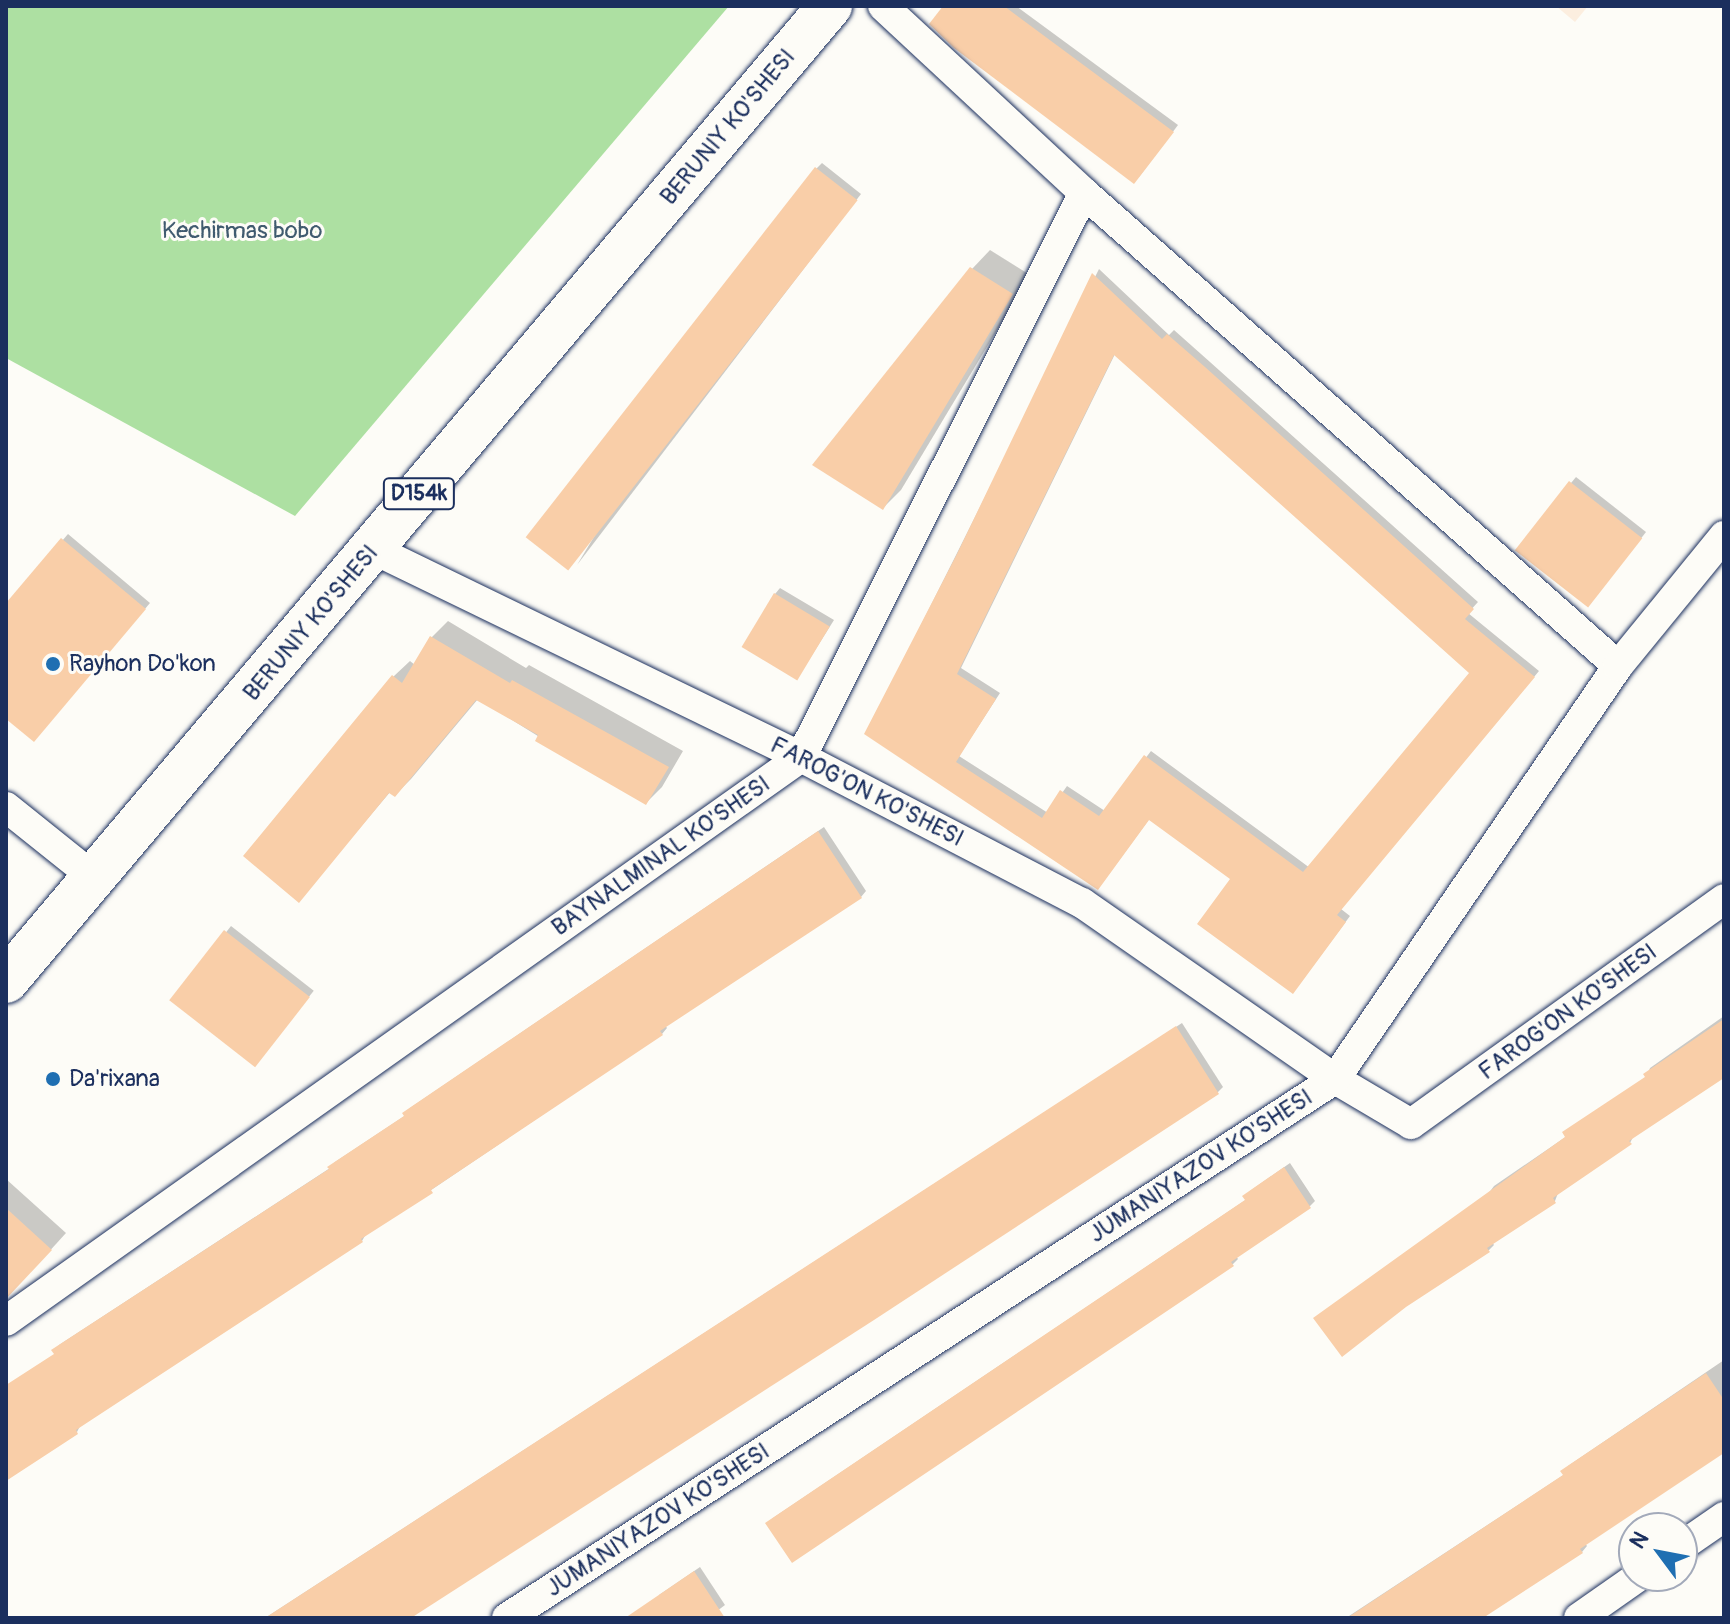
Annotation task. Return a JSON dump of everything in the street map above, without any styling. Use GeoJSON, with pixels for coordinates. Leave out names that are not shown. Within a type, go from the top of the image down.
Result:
{"type":"FeatureCollection","features":[{"type":"Feature","properties":{"kind":"main road","name":"BERUNIY KO'SHESI"},"geometry":{"type":"LineString","coordinates":[[6,981],[96,879],[830,6]]}},
{"type":"Feature","properties":{"kind":"street"},"geometry":{"type":"LineString","coordinates":[[883,6],[1084,193],[1618,666]]}},
{"type":"Feature","properties":{"kind":"street","name":"BAYNALMINAL KO'SHESI"},"geometry":{"type":"LineString","coordinates":[[6,1321],[801,757],[1084,193]]}},
{"type":"Feature","properties":{"kind":"street","name":"JUMANIYAZOV KO'SHESI"},"geometry":{"type":"LineString","coordinates":[[507,1618],[1335,1079],[1618,666],[1724,536]]}},
{"type":"Feature","properties":{"kind":"street","name":"FAROG'ON KO'SHESI"},"geometry":{"type":"LineString","coordinates":[[373,549],[801,757],[1082,903],[1335,1079],[1411,1124],[1724,899]]}},
{"type":"Feature","properties":{"kind":"street"},"geometry":{"type":"LineString","coordinates":[[6,807],[96,879]]}},
{"type":"Feature","properties":{"kind":"street"},"geometry":{"type":"LineString","coordinates":[[1698,1535],[1724,1517]]}},
{"type":"Feature","properties":{"kind":"street"},"geometry":{"type":"LineString","coordinates":[[1579,1618],[1618,1591]]}},
{"type":"Feature","properties":{"kind":"shaded area"},"geometry":{"type":"Polygon","coordinates":[[[1556,6],[1588,6],[1575,22],[1556,6]]]}},
{"type":"Feature","properties":{"kind":"green space","name":"Kechirmas bobo"},"geometry":{"type":"Polygon","coordinates":[[[6,6],[729,6],[295,516],[6,358],[6,6]]]}},
{"type":"Feature","properties":{"kind":"building"},"geometry":{"type":"Polygon","coordinates":[[[943,6],[1004,6],[1174,132],[1134,184],[954,48],[929,24],[943,6]]]}},
{"type":"Feature","properties":{"kind":"building"},"geometry":{"type":"Polygon","coordinates":[[[815,167],[858,200],[568,571],[526,537],[815,167]]]}},
{"type":"Feature","properties":{"kind":"building"},"geometry":{"type":"Polygon","coordinates":[[[970,267],[1013,294],[883,510],[812,465],[970,267]]]}},
{"type":"Feature","properties":{"kind":"building"},"geometry":{"type":"Polygon","coordinates":[[[1092,273],[1162,339],[1167,334],[1205,367],[1474,609],[1465,619],[1535,677],[1337,915],[1346,922],[1293,994],[1197,924],[1230,879],[1149,820],[1098,890],[864,734],[957,554],[1092,273]],[[1114,355],[957,674],[996,699],[956,762],[1042,818],[1060,790],[1099,816],[1144,755],[1303,872],[1469,673],[1114,355]]]}},
{"type":"Feature","properties":{"kind":"building"},"geometry":{"type":"Polygon","coordinates":[[[1569,481],[1642,538],[1588,608],[1515,550],[1569,481]]]}},
{"type":"Feature","properties":{"kind":"building","name":"Rayhon Do'kon"},"geometry":{"type":"Polygon","coordinates":[[[61,538],[146,609],[34,742],[6,719],[6,603],[61,538]]]}},
{"type":"Feature","properties":{"kind":"building"},"geometry":{"type":"Polygon","coordinates":[[[774,593],[830,626],[797,680],[742,647],[774,593]]]}},
{"type":"Feature","properties":{"kind":"building"},"geometry":{"type":"Polygon","coordinates":[[[430,636],[510,683],[512,680],[669,767],[646,805],[535,741],[538,735],[476,700],[395,797],[389,793],[299,903],[243,856],[392,675],[402,683],[430,636]]]}},
{"type":"Feature","properties":{"kind":"building"},"geometry":{"type":"Polygon","coordinates":[[[818,831],[862,898],[660,1031],[663,1035],[431,1190],[433,1193],[361,1239],[363,1242],[76,1430],[78,1434],[6,1481],[6,1385],[54,1354],[51,1350],[329,1169],[327,1167],[404,1116],[402,1113],[818,831]]]}},
{"type":"Feature","properties":{"kind":"building"},"geometry":{"type":"Polygon","coordinates":[[[224,930],[310,997],[255,1067],[169,1000],[224,930]]]}},
{"type":"Feature","properties":{"kind":"building"},"geometry":{"type":"Polygon","coordinates":[[[1724,1019],[1724,1078],[1629,1141],[1632,1144],[1553,1198],[1556,1203],[1487,1248],[1490,1252],[1406,1307],[1342,1357],[1313,1318],[1565,1137],[1562,1132],[1724,1019]]]}},
{"type":"Feature","properties":{"kind":"building"},"geometry":{"type":"Polygon","coordinates":[[[1176,1026],[1219,1094],[874,1320],[411,1618],[265,1618],[1176,1026]]]}},
{"type":"Feature","properties":{"kind":"building"},"geometry":{"type":"Polygon","coordinates":[[[1284,1167],[1311,1208],[1231,1262],[1234,1266],[792,1563],[765,1523],[1245,1200],[1242,1196],[1284,1167]]]}},
{"type":"Feature","properties":{"kind":"building"},"geometry":{"type":"Polygon","coordinates":[[[6,1208],[52,1250],[6,1299],[6,1208]]]}},
{"type":"Feature","properties":{"kind":"building"},"geometry":{"type":"Polygon","coordinates":[[[1706,1373],[1724,1400],[1724,1453],[1636,1512],[1618,1512],[1618,1524],[1580,1549],[1583,1553],[1483,1618],[1347,1618],[1563,1475],[1560,1471],[1706,1373]]]}},
{"type":"Feature","properties":{"kind":"building"},"geometry":{"type":"Polygon","coordinates":[[[694,1571],[725,1618],[625,1618],[694,1571]]]}},
{"type":"Feature","properties":{"kind":"place","name":"Rayhon Do'kon"},"geometry":{"type":"Point","coordinates":[53,664]}},
{"type":"Feature","properties":{"kind":"place","name":"Da'rixana"},"geometry":{"type":"Point","coordinates":[53,1079]}}]}
